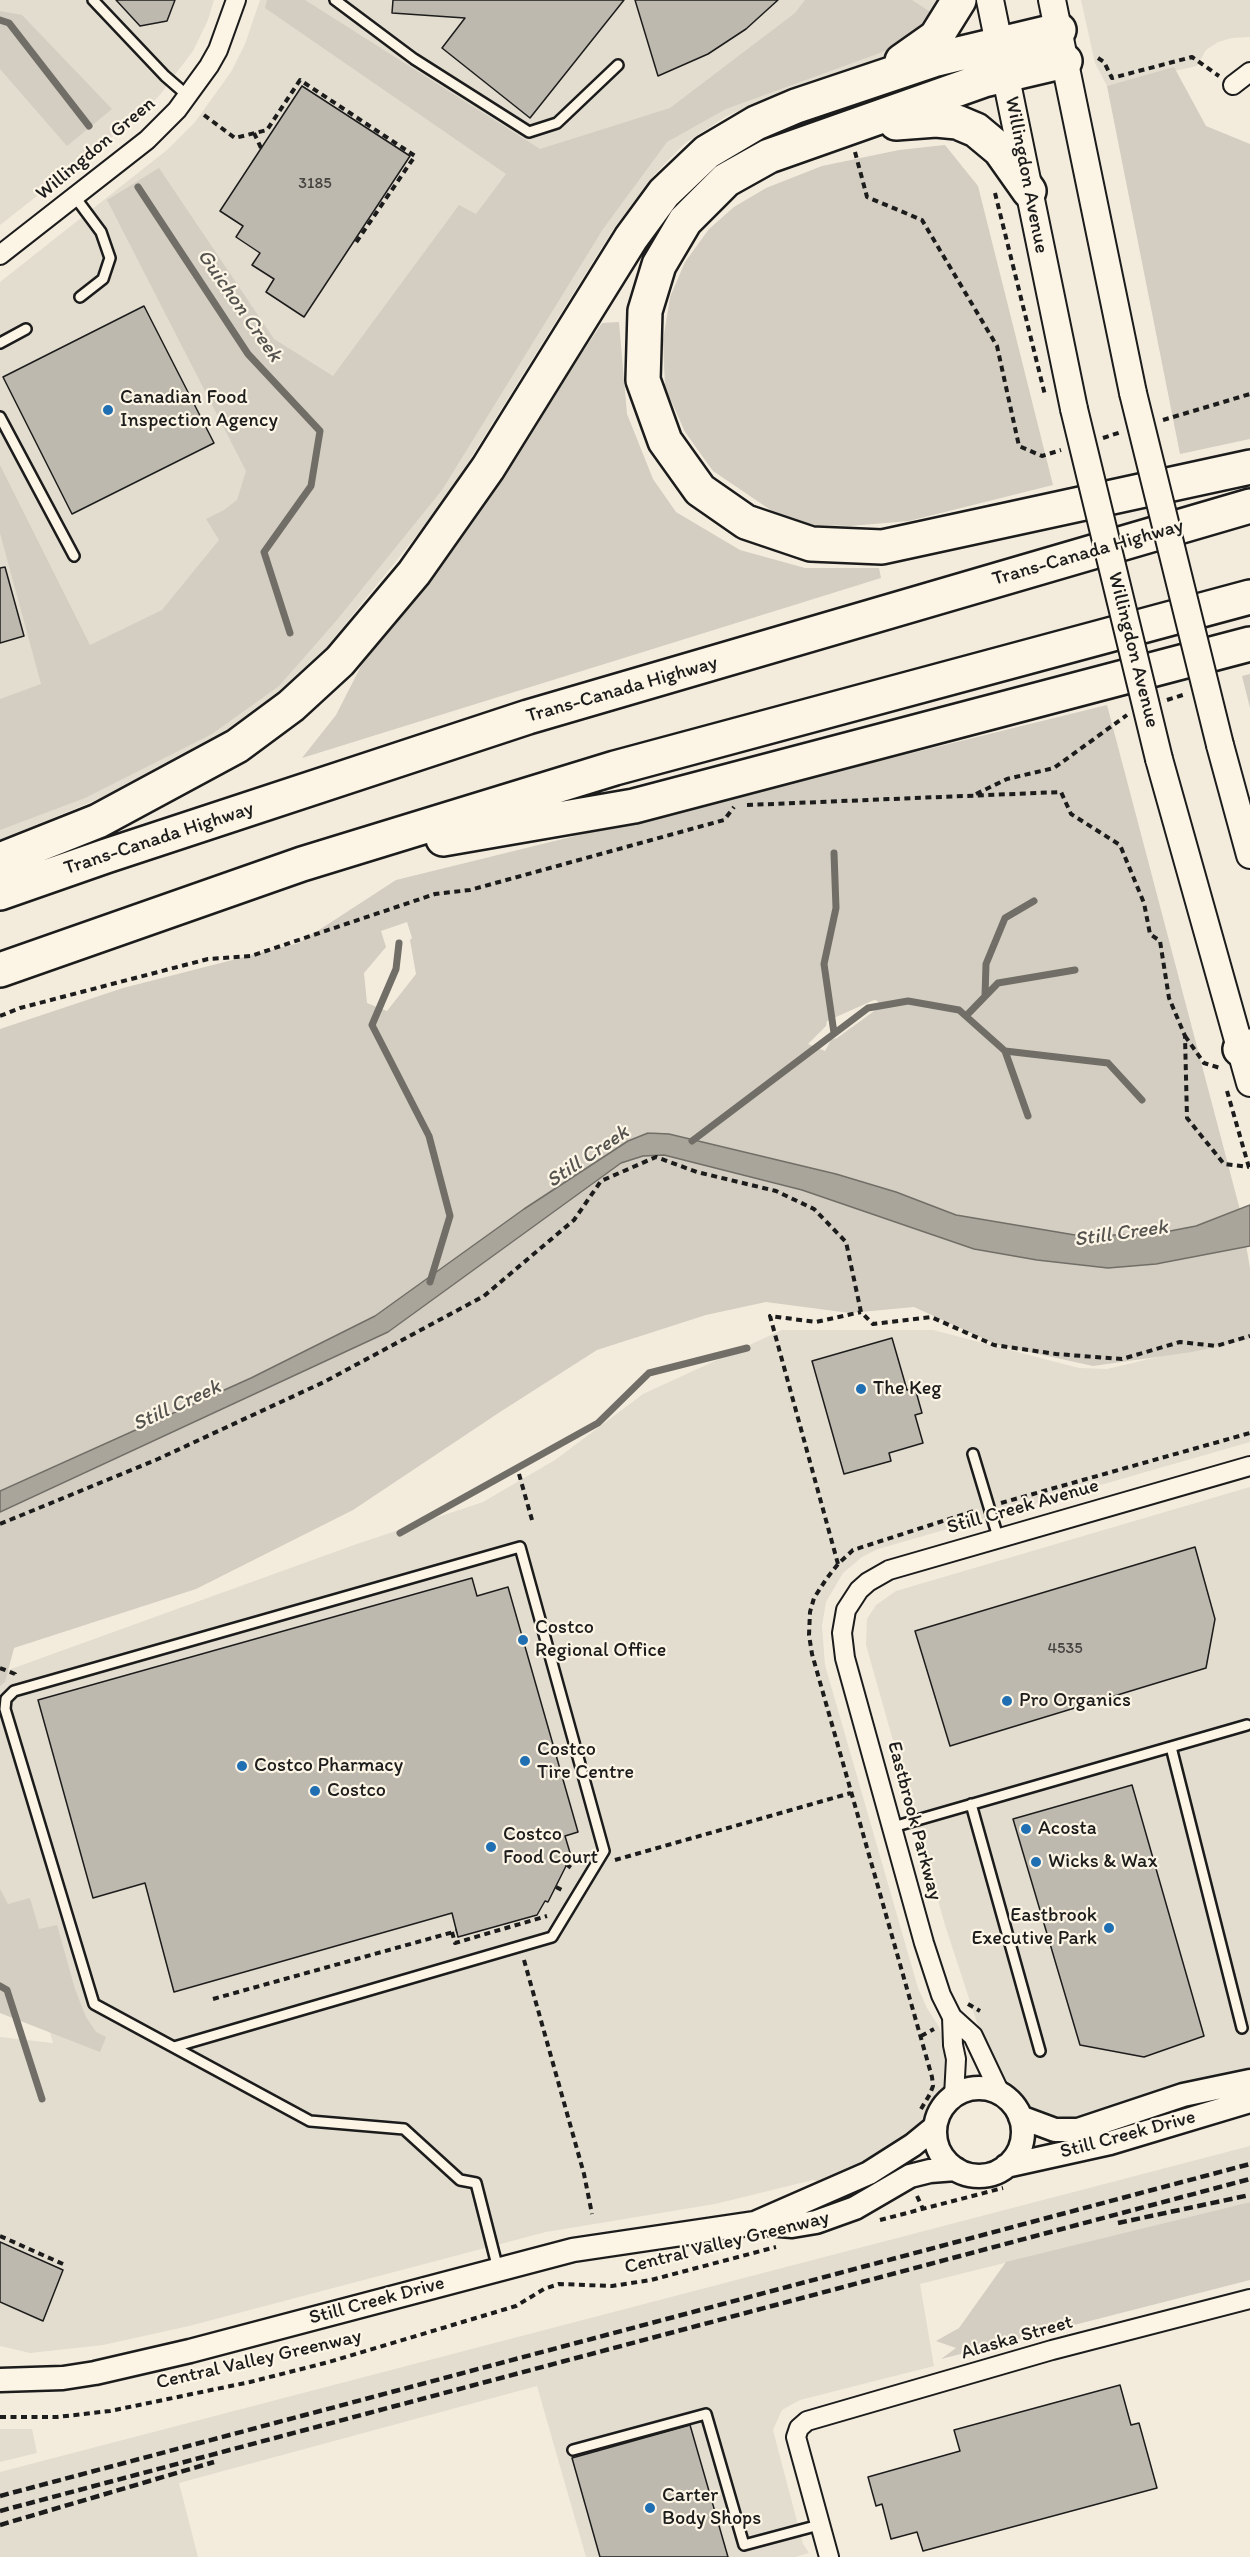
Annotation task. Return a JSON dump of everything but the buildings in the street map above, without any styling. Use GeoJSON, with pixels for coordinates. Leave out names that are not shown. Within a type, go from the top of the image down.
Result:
{"type":"FeatureCollection","features":[{"type":"Feature","properties":{"kind":"highway"},"geometry":{"type":"LineString","coordinates":[[850,88],[906,59],[936,37],[959,0]]}},
{"type":"Feature","properties":{"kind":"highway"},"geometry":{"type":"LineString","coordinates":[[1059,30],[849,128],[769,156],[726,180],[685,221],[659,265],[645,311],[643,380],[665,441],[700,490],[746,522],[811,544],[882,547],[1250,467]]}},
{"type":"Feature","properties":{"kind":"highway"},"geometry":{"type":"LineString","coordinates":[[0,860],[98,821],[237,746],[291,706],[340,662],[414,573],[488,468],[631,238],[664,193],[707,152],[756,123],[933,60],[1003,58]]}},
{"type":"Feature","properties":{"kind":"highway"},"geometry":{"type":"LineString","coordinates":[[849,128],[936,120],[957,122],[976,130],[1000,150],[1029,191]]}},
{"type":"Feature","properties":{"kind":"highway","name":"Trans-Canada Highway"},"geometry":{"type":"LineString","coordinates":[[0,893],[105,856],[528,717],[1250,506]]}},
{"type":"Feature","properties":{"kind":"highway"},"geometry":{"type":"LineString","coordinates":[[0,970],[302,864],[615,768],[1250,597]]}},
{"type":"Feature","properties":{"kind":"highway"},"geometry":{"type":"LineString","coordinates":[[302,864],[634,806],[1250,644]]}},
{"type":"Feature","properties":{"kind":"main road","name":"Willingdon Avenue"},"geometry":{"type":"LineString","coordinates":[[990,0],[1074,409],[1159,759],[1237,1054],[1250,1081]]}},
{"type":"Feature","properties":{"kind":"main road"},"geometry":{"type":"LineString","coordinates":[[1059,30],[1133,393],[1220,745],[1250,855]]}},
{"type":"Feature","properties":{"kind":"street","name":"Willingdon Green"},"geometry":{"type":"LineString","coordinates":[[0,255],[147,140],[188,96],[218,50],[236,0]]}},
{"type":"Feature","properties":{"kind":"street"},"geometry":{"type":"LineString","coordinates":[[1233,86],[1250,72]]}},
{"type":"Feature","properties":{"kind":"street","name":"Still Creek Avenue"},"geometry":{"type":"LineString","coordinates":[[842,1633],[846,1610],[851,1601],[859,1590],[878,1575],[905,1564],[1250,1466]]}},
{"type":"Feature","properties":{"kind":"street","name":"Eastbrook Parkway"},"geometry":{"type":"LineString","coordinates":[[842,1633],[845,1658],[924,1943],[941,1995],[952,2017],[973,2036],[1000,2093]]}},
{"type":"Feature","properties":{"kind":"street","name":"Eastbrook Parkway"},"geometry":{"type":"LineString","coordinates":[[952,2017],[956,2059],[954,2096]]}},
{"type":"Feature","properties":{"kind":"street","name":"Still Creek Drive"},"geometry":{"type":"LineString","coordinates":[[1020,2117],[1055,2130],[1078,2130],[1175,2097],[1250,2081]]}},
{"type":"Feature","properties":{"kind":"street"},"geometry":{"type":"LineString","coordinates":[[954,2096],[976,2088],[1000,2093],[1012,2103],[1020,2117],[1023,2139],[1014,2158],[1010,2176]]}},
{"type":"Feature","properties":{"kind":"street","name":"Still Creek Drive"},"geometry":{"type":"LineString","coordinates":[[755,2223],[869,2173],[913,2145],[935,2127],[941,2109],[954,2096]]}},
{"type":"Feature","properties":{"kind":"street","name":"Still Creek Drive"},"geometry":{"type":"LineString","coordinates":[[0,2380],[63,2378],[95,2373],[190,2351],[573,2250],[755,2223],[792,2226],[816,2222],[855,2208],[910,2176],[930,2171],[956,2169],[966,2174],[1010,2176],[1250,2101]]}},
{"type":"Feature","properties":{"kind":"street"},"geometry":{"type":"LineString","coordinates":[[935,2127],[939,2151],[956,2169]]}},
{"type":"Feature","properties":{"kind":"street","name":"Alaska Street"},"geometry":{"type":"LineString","coordinates":[[819,2524],[796,2437],[799,2428],[807,2421],[1052,2350],[1250,2299]]}},
{"type":"Feature","properties":{"kind":"street"},"geometry":{"type":"LineString","coordinates":[[819,2524],[829,2557]]}},
{"type":"Feature","properties":{"kind":"lane"},"geometry":{"type":"LineString","coordinates":[[93,0],[165,76],[188,96]]}},
{"type":"Feature","properties":{"kind":"lane"},"geometry":{"type":"LineString","coordinates":[[335,0],[414,59],[529,132],[557,123],[618,65]]}},
{"type":"Feature","properties":{"kind":"lane"},"geometry":{"type":"LineString","coordinates":[[75,197],[101,232],[110,258],[103,279],[80,297]]}},
{"type":"Feature","properties":{"kind":"lane"},"geometry":{"type":"LineString","coordinates":[[0,343],[26,329]]}},
{"type":"Feature","properties":{"kind":"lane"},"geometry":{"type":"LineString","coordinates":[[0,417],[74,556]]}},
{"type":"Feature","properties":{"kind":"lane"},"geometry":{"type":"LineString","coordinates":[[973,1454],[998,1537]]}},
{"type":"Feature","properties":{"kind":"lane"},"geometry":{"type":"LineString","coordinates":[[174,2047],[552,1937],[604,1851],[520,1546],[14,1691],[6,1699],[5,1709],[94,2004],[310,2121],[404,2129],[460,2180],[476,2183],[498,2270]]}},
{"type":"Feature","properties":{"kind":"lane"},"geometry":{"type":"LineString","coordinates":[[893,1827],[1247,1725]]}},
{"type":"Feature","properties":{"kind":"lane"},"geometry":{"type":"LineString","coordinates":[[1171,1747],[1242,2028]]}},
{"type":"Feature","properties":{"kind":"lane"},"geometry":{"type":"LineString","coordinates":[[971,1804],[1040,2051]]}},
{"type":"Feature","properties":{"kind":"lane"},"geometry":{"type":"LineString","coordinates":[[573,2450],[706,2414],[744,2545],[819,2524]]}},
{"type":"Feature","properties":{"kind":"path"},"geometry":{"type":"LineString","coordinates":[[1098,58],[1104,62],[1112,78],[1192,57],[1233,86]]}},
{"type":"Feature","properties":{"kind":"path"},"geometry":{"type":"LineString","coordinates":[[204,116],[235,138],[267,130],[300,80],[415,156],[356,244]]}},
{"type":"Feature","properties":{"kind":"path"},"geometry":{"type":"LineString","coordinates":[[849,128],[867,197],[922,220],[997,346],[1019,446],[1042,456],[1064,450]]}},
{"type":"Feature","properties":{"kind":"path"},"geometry":{"type":"LineString","coordinates":[[254,133],[261,148]]}},
{"type":"Feature","properties":{"kind":"path"},"geometry":{"type":"LineString","coordinates":[[994,187],[1046,397]]}},
{"type":"Feature","properties":{"kind":"path"},"geometry":{"type":"LineString","coordinates":[[1152,423],[1250,394]]}},
{"type":"Feature","properties":{"kind":"path"},"geometry":{"type":"LineString","coordinates":[[1097,440],[1130,430]]}},
{"type":"Feature","properties":{"kind":"path"},"geometry":{"type":"LineString","coordinates":[[1164,701],[1196,691]]}},
{"type":"Feature","properties":{"kind":"path"},"geometry":{"type":"LineString","coordinates":[[973,796],[1007,779],[1053,768],[1132,711]]}},
{"type":"Feature","properties":{"kind":"path"},"geometry":{"type":"LineString","coordinates":[[0,1016],[20,1008],[208,959],[251,956],[435,894],[470,890],[724,820],[735,806],[1060,792],[1071,814],[1120,845],[1144,903],[1150,934],[1160,941],[1169,998],[1185,1036],[1204,1063],[1237,1054]]}},
{"type":"Feature","properties":{"kind":"path"},"geometry":{"type":"LineString","coordinates":[[1185,1036],[1187,1118],[1224,1164],[1249,1167]]}},
{"type":"Feature","properties":{"kind":"path"},"geometry":{"type":"LineString","coordinates":[[0,1524],[158,1459],[324,1382],[484,1296],[574,1220],[601,1181],[656,1157],[697,1172],[776,1191],[814,1209],[846,1242],[861,1312],[873,1324],[931,1317],[994,1345],[1056,1354],[1122,1359],[1180,1342],[1216,1346],[1250,1336]]}},
{"type":"Feature","properties":{"kind":"path"},"geometry":{"type":"LineString","coordinates":[[838,1564],[770,1316],[816,1322],[861,1312]]}},
{"type":"Feature","properties":{"kind":"path"},"geometry":{"type":"LineString","coordinates":[[1006,1502],[1250,1433]]}},
{"type":"Feature","properties":{"kind":"path"},"geometry":{"type":"LineString","coordinates":[[519,1474],[532,1520]]}},
{"type":"Feature","properties":{"kind":"path"},"geometry":{"type":"LineString","coordinates":[[920,2110],[930,2094],[932,2077],[812,1654],[809,1635],[810,1612],[814,1598],[838,1564],[854,1550],[974,1511]]}},
{"type":"Feature","properties":{"kind":"path"},"geometry":{"type":"LineString","coordinates":[[615,1860],[851,1793]]}},
{"type":"Feature","properties":{"kind":"path"},"geometry":{"type":"LineString","coordinates":[[566,1864],[574,1870]]}},
{"type":"Feature","properties":{"kind":"path"},"geometry":{"type":"LineString","coordinates":[[557,1899],[574,1870],[584,1868]]}},
{"type":"Feature","properties":{"kind":"path"},"geometry":{"type":"LineString","coordinates":[[556,1887],[562,1890]]}},
{"type":"Feature","properties":{"kind":"path"},"geometry":{"type":"LineString","coordinates":[[213,1999],[454,1932],[455,1943],[516,1929],[548,1916],[552,1908]]}},
{"type":"Feature","properties":{"kind":"path"},"geometry":{"type":"LineString","coordinates":[[516,1929],[518,1921]]}},
{"type":"Feature","properties":{"kind":"path"},"geometry":{"type":"LineString","coordinates":[[524,1960],[584,2174],[592,2214]]}},
{"type":"Feature","properties":{"kind":"path"},"geometry":{"type":"LineString","coordinates":[[879,2221],[1010,2176]]}},
{"type":"Feature","properties":{"kind":"path"},"geometry":{"type":"LineString","coordinates":[[0,2236],[63,2264]]}},
{"type":"Feature","properties":{"kind":"path","name":"Central Valley Greenway"},"geometry":{"type":"LineString","coordinates":[[0,2417],[57,2417],[110,2411],[250,2382],[329,2362],[516,2306],[544,2289],[560,2284],[612,2286],[651,2280],[780,2246]]}},
{"type":"Feature","properties":{"kind":"shaded area"},"geometry":{"type":"Polygon","coordinates":[[[0,0],[214,0],[208,20],[193,51],[159,96],[135,119],[0,225],[0,0]]]}},
{"type":"Feature","properties":{"kind":"shaded area"},"geometry":{"type":"Polygon","coordinates":[[[260,0],[947,0],[935,23],[891,55],[801,84],[727,116],[684,144],[654,175],[612,231],[449,493],[309,669],[254,714],[202,747],[115,792],[0,840],[0,282],[167,150],[195,122],[231,72],[245,44],[260,0]]]}},
{"type":"Feature","properties":{"kind":"shaded area"},"geometry":{"type":"Polygon","coordinates":[[[267,0],[305,0],[540,149],[670,108],[795,13],[805,0],[912,0],[932,13],[917,35],[903,42],[880,53],[726,109],[667,142],[603,229],[442,490],[336,621],[279,686],[212,734],[85,798],[0,830],[0,699],[41,684],[0,533],[0,465],[90,645],[162,610],[219,540],[206,519],[237,500],[246,471],[107,200],[159,168],[274,339],[333,376],[459,205],[476,214],[506,174],[265,8],[267,0]]]}},
{"type":"Feature","properties":{"kind":"shaded area"},"geometry":{"type":"Polygon","coordinates":[[[1081,0],[1250,0],[1250,37],[1218,42],[1206,50],[1197,66],[1107,86],[1095,63],[1081,0]]]}},
{"type":"Feature","properties":{"kind":"shaded area"},"geometry":{"type":"Polygon","coordinates":[[[0,11],[22,15],[112,109],[67,146],[0,69],[0,11]]]}},
{"type":"Feature","properties":{"kind":"shaded area"},"geometry":{"type":"Polygon","coordinates":[[[1174,67],[1206,126],[1250,144],[1250,439],[1180,454],[1107,86],[1174,67]]]}},
{"type":"Feature","properties":{"kind":"shaded area"},"geometry":{"type":"Polygon","coordinates":[[[945,145],[978,186],[1053,485],[909,521],[851,526],[814,525],[778,515],[713,471],[685,432],[665,387],[663,341],[670,297],[685,262],[709,229],[734,207],[766,188],[822,166],[899,150],[945,145]]]}},
{"type":"Feature","properties":{"kind":"shaded area"},"geometry":{"type":"Polygon","coordinates":[[[619,322],[627,414],[653,479],[676,512],[740,550],[805,568],[879,568],[881,578],[302,758],[336,715],[361,666],[432,577],[602,323],[619,322]]]}},
{"type":"Feature","properties":{"kind":"shaded area"},"geometry":{"type":"Polygon","coordinates":[[[1250,674],[1250,708],[1242,676],[1250,674]]]}},
{"type":"Feature","properties":{"kind":"shaded area"},"geometry":{"type":"Polygon","coordinates":[[[1107,705],[1240,1210],[1250,1268],[1250,1339],[1192,1352],[1093,1366],[997,1345],[914,1307],[850,1313],[766,1302],[706,1315],[597,1350],[353,1510],[196,1589],[14,1648],[5,1682],[0,1686],[0,1029],[123,988],[299,943],[396,880],[1107,705]],[[407,922],[381,931],[386,947],[364,973],[367,1003],[387,1011],[416,974],[410,940],[412,938],[407,922]],[[874,1000],[827,1021],[826,1026],[808,1044],[825,1051],[831,1040],[877,1009],[878,1001],[874,1000]]]}},
{"type":"Feature","properties":{"kind":"shaded area"},"geometry":{"type":"Polygon","coordinates":[[[648,1133],[669,1134],[836,1174],[896,1192],[956,1215],[1075,1235],[1165,1232],[1196,1226],[1250,1205],[1250,1246],[1156,1264],[1108,1268],[1037,1260],[974,1249],[802,1190],[664,1155],[643,1156],[621,1163],[388,1332],[0,1512],[0,1491],[251,1378],[375,1316],[524,1209],[628,1141],[648,1133]]]}},
{"type":"Feature","properties":{"kind":"shaded area"},"geometry":{"type":"Polygon","coordinates":[[[782,1330],[933,1330],[1079,1368],[1107,1369],[1250,1335],[1250,1442],[878,1549],[862,1557],[843,1573],[826,1602],[822,1626],[825,1665],[918,1988],[939,2027],[946,2048],[948,2059],[945,2086],[930,2115],[896,2149],[822,2182],[813,2180],[715,2204],[546,2232],[189,2326],[103,2345],[30,2353],[0,2346],[0,2037],[53,2043],[23,1935],[0,1924],[0,1673],[354,1545],[483,1502],[555,1460],[643,1394],[782,1330]]]}},
{"type":"Feature","properties":{"kind":"shaded area"},"geometry":{"type":"Polygon","coordinates":[[[1250,1487],[1250,2076],[1099,2115],[1060,2122],[1035,2112],[1022,2102],[1002,2074],[979,2029],[945,1925],[866,1645],[867,1619],[876,1605],[896,1591],[1250,1487]]]}},
{"type":"Feature","properties":{"kind":"shaded area"},"geometry":{"type":"Polygon","coordinates":[[[0,1889],[8,1904],[30,1898],[39,1929],[57,1925],[75,1989],[86,2017],[96,2032],[106,2037],[100,2052],[0,2013],[0,1889]]]}},
{"type":"Feature","properties":{"kind":"shaded area"},"geometry":{"type":"Polygon","coordinates":[[[1250,2146],[1250,2202],[920,2284],[934,2366],[800,2400],[782,2410],[773,2430],[803,2544],[809,2553],[795,2557],[586,2557],[537,2386],[179,2483],[198,2557],[0,2557],[0,2472],[1250,2146]]]}},
{"type":"Feature","properties":{"kind":"shaded area"},"geometry":{"type":"Polygon","coordinates":[[[1250,2202],[1250,2280],[941,2359],[956,2348],[936,2341],[959,2328],[1006,2262],[1250,2202]]]}},
{"type":"Feature","properties":{"kind":"shaded area"},"geometry":{"type":"Polygon","coordinates":[[[0,2429],[32,2429],[37,2453],[0,2462],[0,2429]]]}},
{"type":"Feature","properties":{"kind":"waterway","name":"Guichon Creek"},"geometry":{"type":"LineString","coordinates":[[0,20],[9,23],[89,126]]}},
{"type":"Feature","properties":{"kind":"waterway","name":"Guichon Creek"},"geometry":{"type":"LineString","coordinates":[[138,187],[248,354],[320,431],[311,486],[264,552],[290,633]]}},
{"type":"Feature","properties":{"kind":"waterway"},"geometry":{"type":"LineString","coordinates":[[834,853],[836,908],[824,964],[834,1033]]}},
{"type":"Feature","properties":{"kind":"waterway"},"geometry":{"type":"LineString","coordinates":[[985,996],[986,964],[1005,918],[1034,901]]}},
{"type":"Feature","properties":{"kind":"waterway","name":"Guichon Creek"},"geometry":{"type":"LineString","coordinates":[[399,943],[396,969],[372,1025],[429,1136],[450,1216],[430,1282]]}},
{"type":"Feature","properties":{"kind":"waterway"},"geometry":{"type":"LineString","coordinates":[[966,1016],[998,983],[1075,970]]}},
{"type":"Feature","properties":{"kind":"waterway"},"geometry":{"type":"LineString","coordinates":[[692,1141],[868,1008],[908,1001],[959,1010],[1005,1051],[1108,1063],[1142,1100]]}},
{"type":"Feature","properties":{"kind":"waterway"},"geometry":{"type":"LineString","coordinates":[[1005,1051],[1028,1116]]}},
{"type":"Feature","properties":{"kind":"waterway"},"geometry":{"type":"LineString","coordinates":[[400,1533],[598,1423],[649,1373],[747,1348]]}},
{"type":"Feature","properties":{"kind":"waterway"},"geometry":{"type":"LineString","coordinates":[[0,1986],[7,1990],[42,2099]]}},
{"type":"Feature","properties":{"kind":"railway"},"geometry":{"type":"LineString","coordinates":[[0,2496],[1250,2164]]}},
{"type":"Feature","properties":{"kind":"railway"},"geometry":{"type":"LineString","coordinates":[[0,2511],[1250,2179]]}},
{"type":"Feature","properties":{"kind":"railway"},"geometry":{"type":"LineString","coordinates":[[1118,2223],[1250,2195]]}},
{"type":"Feature","properties":{"kind":"railway"},"geometry":{"type":"LineString","coordinates":[[0,2525],[214,2462]]}},
{"type":"Feature","properties":{"kind":"place","name":"Canadian Food Inspection Agency"},"geometry":{"type":"Point","coordinates":[108,410]}},
{"type":"Feature","properties":{"kind":"place","name":"The Keg"},"geometry":{"type":"Point","coordinates":[861,1389]}},
{"type":"Feature","properties":{"kind":"place","name":"Costco Regional Office"},"geometry":{"type":"Point","coordinates":[523,1640]}},
{"type":"Feature","properties":{"kind":"place","name":"Pro Organics"},"geometry":{"type":"Point","coordinates":[1007,1701]}},
{"type":"Feature","properties":{"kind":"place","name":"Costco Tire Centre"},"geometry":{"type":"Point","coordinates":[525,1761]}},
{"type":"Feature","properties":{"kind":"place","name":"Costco Pharmacy"},"geometry":{"type":"Point","coordinates":[242,1766]}},
{"type":"Feature","properties":{"kind":"place","name":"Costco"},"geometry":{"type":"Point","coordinates":[315,1791]}},
{"type":"Feature","properties":{"kind":"place","name":"Acosta"},"geometry":{"type":"Point","coordinates":[1026,1829]}},
{"type":"Feature","properties":{"kind":"place","name":"Costco Food Court"},"geometry":{"type":"Point","coordinates":[491,1847]}},
{"type":"Feature","properties":{"kind":"place","name":"Wicks & Wax"},"geometry":{"type":"Point","coordinates":[1036,1862]}},
{"type":"Feature","properties":{"kind":"place","name":"Eastbrook Executive Park"},"geometry":{"type":"Point","coordinates":[1109,1928]}},
{"type":"Feature","properties":{"kind":"place","name":"Carter Body Shops"},"geometry":{"type":"Point","coordinates":[650,2508]}},
{"type":"Feature","properties":{"kind":"water label","name":"Still Creek"},"geometry":{"type":"Point","coordinates":[588,1157]}},
{"type":"Feature","properties":{"kind":"water label","name":"Still Creek"},"geometry":{"type":"Point","coordinates":[1121,1234]}},
{"type":"Feature","properties":{"kind":"water label","name":"Still Creek"},"geometry":{"type":"Point","coordinates":[177,1406]}}]}
